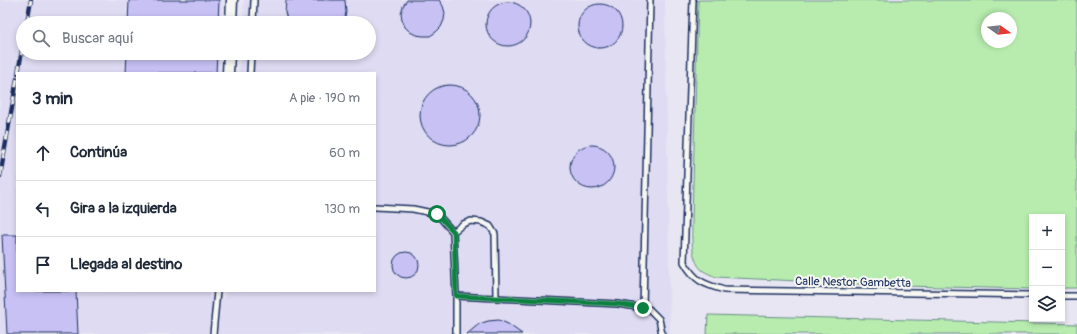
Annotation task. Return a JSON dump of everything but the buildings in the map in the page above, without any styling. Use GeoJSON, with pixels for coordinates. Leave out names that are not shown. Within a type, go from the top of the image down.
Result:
{"type":"FeatureCollection","features":[{"type":"Feature","properties":{"kind":"street"},"geometry":{"type":"LineString","coordinates":[[231,16],[232,0]]}},
{"type":"Feature","properties":{"kind":"street"},"geometry":{"type":"LineString","coordinates":[[228,72],[229,60]]}},
{"type":"Feature","properties":{"kind":"lane"},"geometry":{"type":"LineString","coordinates":[[253,16],[254,0]]}},
{"type":"Feature","properties":{"kind":"lane"},"geometry":{"type":"LineString","coordinates":[[643,308],[650,0]]}},
{"type":"Feature","properties":{"kind":"lane","name":"Calle Nestor Gambetta"},"geometry":{"type":"LineString","coordinates":[[693,0],[684,262],[699,281],[708,286],[724,290],[1029,295]]}},
{"type":"Feature","properties":{"kind":"lane"},"geometry":{"type":"LineString","coordinates":[[250,72],[251,60]]}},
{"type":"Feature","properties":{"kind":"lane"},"geometry":{"type":"LineString","coordinates":[[376,207],[413,209],[437,214],[454,232],[456,334]]}},
{"type":"Feature","properties":{"kind":"lane"},"geometry":{"type":"LineString","coordinates":[[454,232],[463,224],[471,221],[481,222],[490,226],[495,234],[496,298]]}},
{"type":"Feature","properties":{"kind":"lane"},"geometry":{"type":"LineString","coordinates":[[213,334],[217,292]]}},
{"type":"Feature","properties":{"kind":"lane"},"geometry":{"type":"LineString","coordinates":[[456,296],[618,304],[649,308],[659,319],[662,334]]}},
{"type":"Feature","properties":{"kind":"lane"},"geometry":{"type":"LineString","coordinates":[[1065,296],[1077,296]]}},
{"type":"Feature","properties":{"kind":"shaded area"},"geometry":{"type":"Polygon","coordinates":[[[0,0],[223,0],[222,16],[16,16],[16,60],[221,60],[220,72],[16,72],[16,292],[209,292],[209,298],[225,298],[225,292],[376,292],[376,72],[239,72],[240,60],[376,60],[376,16],[243,16],[244,0],[665,0],[670,334],[0,334],[0,0]]]}},
{"type":"Feature","properties":{"kind":"green space"},"geometry":{"type":"Polygon","coordinates":[[[698,0],[1077,0],[1077,288],[1065,288],[1065,214],[1029,214],[1029,289],[901,286],[716,277],[702,270],[698,265],[695,260],[692,240],[698,0]]]}},
{"type":"Feature","properties":{"kind":"green space"},"geometry":{"type":"Polygon","coordinates":[[[708,315],[1077,324],[1077,334],[707,334],[708,315]]]}},
{"type":"Feature","properties":{"kind":"railway"},"geometry":{"type":"LineString","coordinates":[[28,16],[31,0]]}},
{"type":"Feature","properties":{"kind":"railway"},"geometry":{"type":"LineString","coordinates":[[18,72],[20,60]]}},
{"type":"Feature","properties":{"kind":"railway"},"geometry":{"type":"LineString","coordinates":[[0,176],[16,85]]}},
{"type":"Feature","properties":{"kind":"route"},"geometry":{"type":"LineString","coordinates":[[437,214],[454,232],[456,296],[618,304],[643,308]]}}]}
